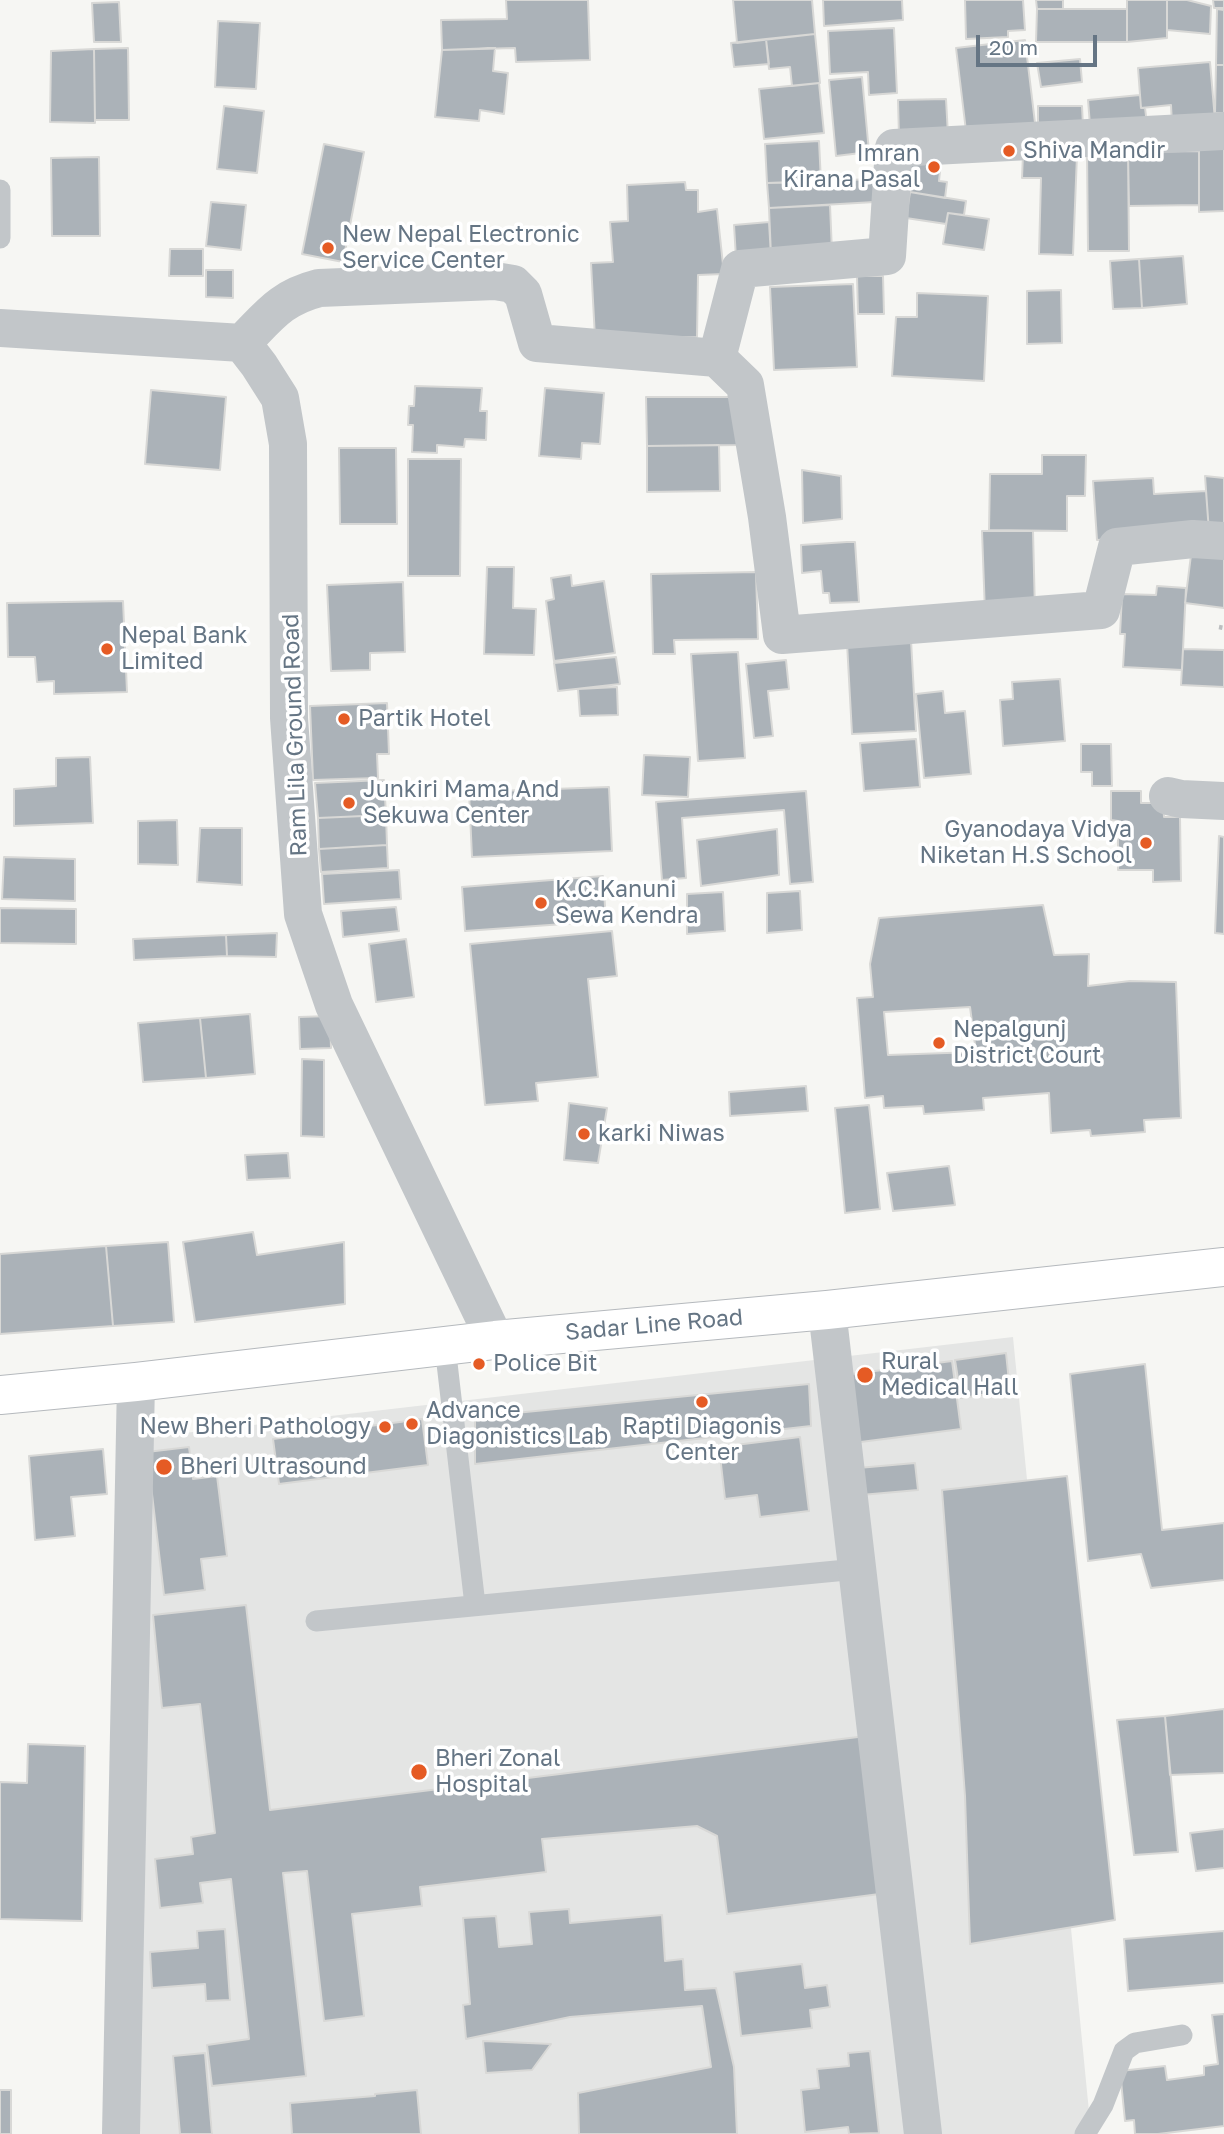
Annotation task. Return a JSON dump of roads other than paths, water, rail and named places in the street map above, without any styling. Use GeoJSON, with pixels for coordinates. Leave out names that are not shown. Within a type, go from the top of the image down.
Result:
{"type":"FeatureCollection","features":[{"type":"Feature","properties":{"kind":"main road","name":"Sadar Line Road"},"geometry":{"type":"LineString","coordinates":[[0,1395],[495,1340],[827,1310],[1224,1267]]}},
{"type":"Feature","properties":{"kind":"street"},"geometry":{"type":"LineString","coordinates":[[718,358],[740,269],[887,256],[894,148],[1224,131]]}},
{"type":"Feature","properties":{"kind":"street"},"geometry":{"type":"LineString","coordinates":[[0,328],[242,343],[283,303],[299,293],[319,288],[495,281],[513,284],[523,294],[537,344],[718,358],[745,385],[767,517],[782,635],[1101,610],[1117,547],[1193,539],[1224,541]]}},
{"type":"Feature","properties":{"kind":"street","name":"Ram Lila Ground Road"},"geometry":{"type":"LineString","coordinates":[[242,343],[280,398],[288,444],[289,718],[303,914],[334,1004],[495,1340]]}},
{"type":"Feature","properties":{"kind":"street"},"geometry":{"type":"LineString","coordinates":[[1168,796],[1224,800]]}},
{"type":"Feature","properties":{"kind":"street"},"geometry":{"type":"LineString","coordinates":[[827,1310],[923,2134]]}},
{"type":"Feature","properties":{"kind":"street"},"geometry":{"type":"LineString","coordinates":[[121,2134],[136,1382]]}},
{"type":"Feature","properties":{"kind":"lane"},"geometry":{"type":"LineString","coordinates":[[0,190],[0,238]]}},
{"type":"Feature","properties":{"kind":"lane"},"geometry":{"type":"LineString","coordinates":[[445,1346],[475,1605]]}},
{"type":"Feature","properties":{"kind":"lane"},"geometry":{"type":"LineString","coordinates":[[316,1620],[857,1569]]}},
{"type":"Feature","properties":{"kind":"lane"},"geometry":{"type":"LineString","coordinates":[[1085,2134],[1103,2105],[1124,2051],[1135,2043],[1182,2035]]}},
{"type":"Feature","properties":{"kind":"place","name":"Shiva Mandir"},"geometry":{"type":"Point","coordinates":[1009,151]}},
{"type":"Feature","properties":{"kind":"place","name":"Imran Kirana Pasal"},"geometry":{"type":"Point","coordinates":[934,167]}},
{"type":"Feature","properties":{"kind":"place","name":"New Nepal Electronic Service Center"},"geometry":{"type":"Point","coordinates":[328,248]}},
{"type":"Feature","properties":{"kind":"place","name":"Nepal Bank Limited"},"geometry":{"type":"Point","coordinates":[107,649]}},
{"type":"Feature","properties":{"kind":"place","name":"Partik Hotel"},"geometry":{"type":"Point","coordinates":[344,719]}},
{"type":"Feature","properties":{"kind":"place","name":"Junkiri Mama And Sekuwa Center"},"geometry":{"type":"Point","coordinates":[349,803]}},
{"type":"Feature","properties":{"kind":"place","name":"Gyanodaya Vidya Niketan H.S School"},"geometry":{"type":"Point","coordinates":[1146,843]}},
{"type":"Feature","properties":{"kind":"place","name":"K.C.Kanuni Sewa Kendra"},"geometry":{"type":"Point","coordinates":[541,903]}},
{"type":"Feature","properties":{"kind":"place","name":"Nepalgunj District Court"},"geometry":{"type":"Point","coordinates":[939,1043]}},
{"type":"Feature","properties":{"kind":"place","name":"karki Niwas"},"geometry":{"type":"Point","coordinates":[584,1134]}},
{"type":"Feature","properties":{"kind":"place","name":"Police Bit"},"geometry":{"type":"Point","coordinates":[479,1364]}},
{"type":"Feature","properties":{"kind":"place","name":"Rural Medical Hall"},"geometry":{"type":"Point","coordinates":[865,1375]}},
{"type":"Feature","properties":{"kind":"place","name":"Rapti Diagonis Center"},"geometry":{"type":"Point","coordinates":[702,1402]}},
{"type":"Feature","properties":{"kind":"place","name":"Advance Diagonistics Lab"},"geometry":{"type":"Point","coordinates":[412,1424]}},
{"type":"Feature","properties":{"kind":"place","name":"New Bheri Pathology"},"geometry":{"type":"Point","coordinates":[385,1427]}},
{"type":"Feature","properties":{"kind":"place","name":"Bheri Ultrasound"},"geometry":{"type":"Point","coordinates":[164,1467]}},
{"type":"Feature","properties":{"kind":"place","name":"Bheri Zonal Hospital"},"geometry":{"type":"Point","coordinates":[419,1772]}}]}
